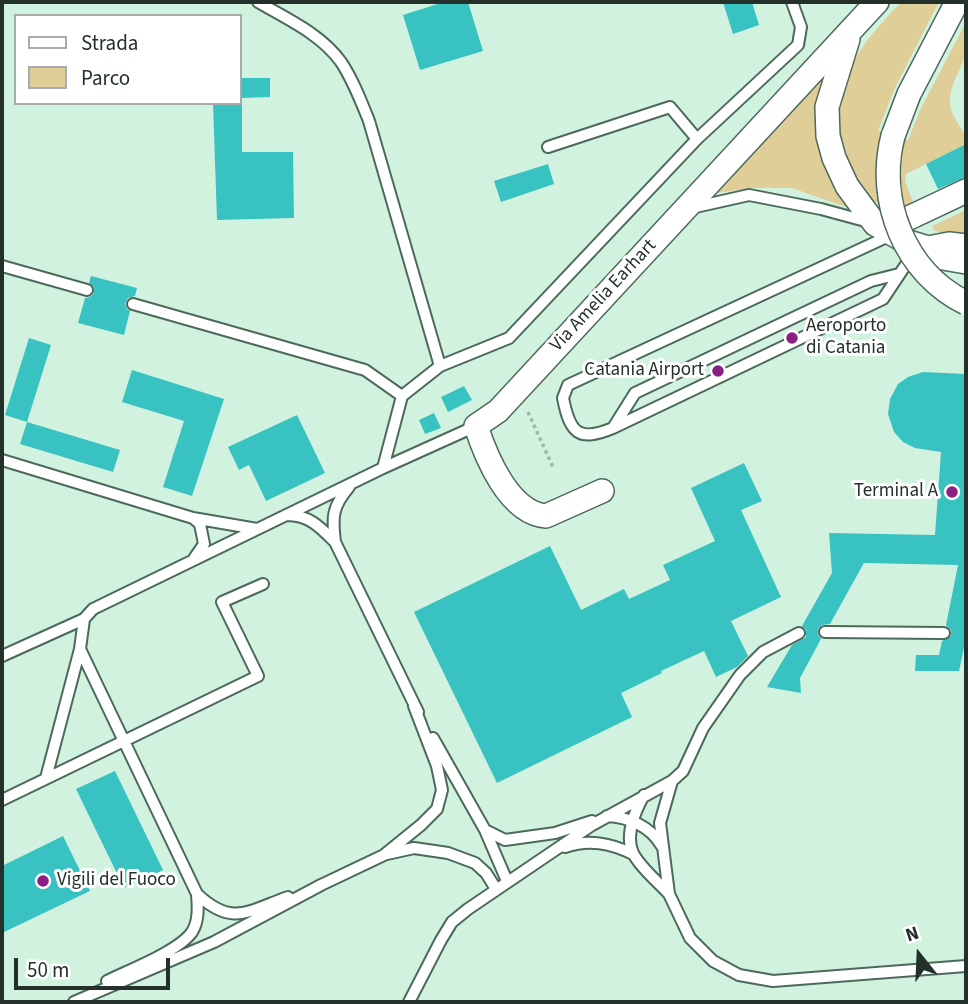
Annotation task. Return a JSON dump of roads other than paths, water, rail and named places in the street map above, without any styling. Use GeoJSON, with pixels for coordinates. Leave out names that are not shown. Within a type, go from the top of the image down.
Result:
{"type":"FeatureCollection","features":[{"type":"Feature","properties":{"kind":"street","name":"Via Amelia Earhart"},"geometry":{"type":"LineString","coordinates":[[476,426],[498,411],[877,2]]}},
{"type":"Feature","properties":{"kind":"street"},"geometry":{"type":"LineString","coordinates":[[957,2],[919,72],[893,136],[888,185],[894,218],[914,259],[937,284],[966,303]]}},
{"type":"Feature","properties":{"kind":"street"},"geometry":{"type":"LineString","coordinates":[[852,28],[827,107],[828,136],[834,158],[847,186],[884,229],[943,258],[966,262]]}},
{"type":"Feature","properties":{"kind":"street"},"geometry":{"type":"LineString","coordinates":[[884,229],[966,191]]}},
{"type":"Feature","properties":{"kind":"street"},"geometry":{"type":"LineString","coordinates":[[924,247],[949,244],[966,246]]}},
{"type":"Feature","properties":{"kind":"street"},"geometry":{"type":"LineString","coordinates":[[476,426],[492,468],[528,511],[546,516],[602,491]]}},
{"type":"Feature","properties":{"kind":"lane"},"geometry":{"type":"LineString","coordinates":[[258,2],[314,35],[340,61],[356,89],[373,133],[440,366]]}},
{"type":"Feature","properties":{"kind":"lane"},"geometry":{"type":"LineString","coordinates":[[383,468],[402,396],[440,366],[509,338],[697,139],[798,45],[801,27],[792,2]]}},
{"type":"Feature","properties":{"kind":"lane"},"geometry":{"type":"LineString","coordinates":[[548,147],[670,107],[697,139]]}},
{"type":"Feature","properties":{"kind":"lane"},"geometry":{"type":"LineString","coordinates":[[684,209],[749,195],[821,209],[884,229]]}},
{"type":"Feature","properties":{"kind":"lane"},"geometry":{"type":"LineString","coordinates":[[884,229],[568,385],[562,398],[576,431],[584,436],[594,436],[613,428],[883,299],[899,274],[924,247]]}},
{"type":"Feature","properties":{"kind":"lane"},"geometry":{"type":"LineString","coordinates":[[2,266],[87,290]]}},
{"type":"Feature","properties":{"kind":"lane"},"geometry":{"type":"LineString","coordinates":[[613,428],[635,393],[871,281],[899,274]]}},
{"type":"Feature","properties":{"kind":"lane"},"geometry":{"type":"LineString","coordinates":[[133,304],[365,370],[402,396]]}},
{"type":"Feature","properties":{"kind":"lane"},"geometry":{"type":"LineString","coordinates":[[2,656],[84,618],[93,609],[357,480],[476,426]]}},
{"type":"Feature","properties":{"kind":"lane"},"geometry":{"type":"LineString","coordinates":[[2,460],[193,518],[257,529]]}},
{"type":"Feature","properties":{"kind":"lane"},"geometry":{"type":"LineString","coordinates":[[335,542],[332,520],[337,500],[357,480]]}},
{"type":"Feature","properties":{"kind":"lane"},"geometry":{"type":"LineString","coordinates":[[281,517],[297,515],[306,518],[318,524],[335,542],[414,706],[485,830],[507,881]]}},
{"type":"Feature","properties":{"kind":"lane"},"geometry":{"type":"LineString","coordinates":[[189,562],[199,554],[204,544],[200,524],[193,518]]}},
{"type":"Feature","properties":{"kind":"lane"},"geometry":{"type":"LineString","coordinates":[[2,800],[258,677],[222,602],[262,584]]}},
{"type":"Feature","properties":{"kind":"lane"},"geometry":{"type":"LineString","coordinates":[[46,778],[80,649],[84,618]]}},
{"type":"Feature","properties":{"kind":"lane"},"geometry":{"type":"LineString","coordinates":[[825,632],[944,633]]}},
{"type":"Feature","properties":{"kind":"lane"},"geometry":{"type":"LineString","coordinates":[[409,1002],[452,922],[507,881],[609,815],[672,781],[683,771],[703,728],[740,675],[763,652],[799,633]]}},
{"type":"Feature","properties":{"kind":"lane"},"geometry":{"type":"LineString","coordinates":[[80,649],[197,894],[209,906],[227,915],[242,913],[321,885]]}},
{"type":"Feature","properties":{"kind":"lane"},"geometry":{"type":"LineString","coordinates":[[384,855],[421,825],[437,808],[442,790],[437,766],[414,706]]}},
{"type":"Feature","properties":{"kind":"lane"},"geometry":{"type":"LineString","coordinates":[[669,894],[660,823],[672,781]]}},
{"type":"Feature","properties":{"kind":"lane"},"geometry":{"type":"LineString","coordinates":[[633,854],[633,822],[644,795]]}},
{"type":"Feature","properties":{"kind":"lane"},"geometry":{"type":"LineString","coordinates":[[485,830],[505,840],[555,833],[609,815],[643,825],[656,835],[662,847]]}},
{"type":"Feature","properties":{"kind":"lane"},"geometry":{"type":"LineString","coordinates":[[546,856],[568,846],[588,842],[608,844],[633,854],[669,894],[690,938],[713,961],[739,975],[773,981],[966,966]]}},
{"type":"Feature","properties":{"kind":"lane"},"geometry":{"type":"LineString","coordinates":[[75,1002],[214,942],[384,855],[414,848],[448,853],[475,863],[486,873],[496,889]]}},
{"type":"Feature","properties":{"kind":"lane"},"geometry":{"type":"LineString","coordinates":[[65,1002],[178,945],[193,931],[198,916],[197,894]]}},
{"type":"Feature","properties":{"kind":"place","name":"Aeroporto di Catania"},"geometry":{"type":"Point","coordinates":[792,338]}},
{"type":"Feature","properties":{"kind":"place","name":"Catania Airport"},"geometry":{"type":"Point","coordinates":[718,371]}},
{"type":"Feature","properties":{"kind":"place","name":"Terminal A"},"geometry":{"type":"Point","coordinates":[952,492]}},
{"type":"Feature","properties":{"kind":"place","name":"Vigili del Fuoco"},"geometry":{"type":"Point","coordinates":[43,881]}}]}
